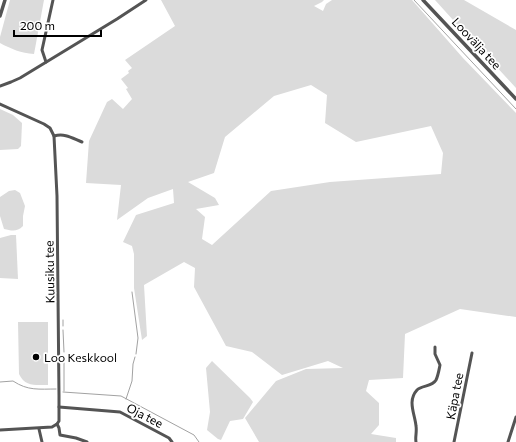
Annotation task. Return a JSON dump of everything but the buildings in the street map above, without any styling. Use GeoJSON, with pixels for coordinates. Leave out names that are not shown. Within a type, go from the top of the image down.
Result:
{"type":"FeatureCollection","features":[{"type":"Feature","properties":{"kind":"street"},"geometry":{"type":"LineString","coordinates":[[0,16],[5,0]]}},
{"type":"Feature","properties":{"kind":"street"},"geometry":{"type":"LineString","coordinates":[[46,62],[42,50],[53,0]]}},
{"type":"Feature","properties":{"kind":"street"},"geometry":{"type":"LineString","coordinates":[[0,84],[5,84],[15,80],[146,0]]}},
{"type":"Feature","properties":{"kind":"street","name":"Loovälja tee"},"geometry":{"type":"LineString","coordinates":[[423,0],[516,99]]}},
{"type":"Feature","properties":{"kind":"street"},"geometry":{"type":"LineString","coordinates":[[0,104],[47,126],[52,131],[54,136],[61,134],[67,135],[82,142]]}},
{"type":"Feature","properties":{"kind":"street","name":"Kuusiku tee"},"geometry":{"type":"LineString","coordinates":[[54,136],[57,196],[58,423]]}},
{"type":"Feature","properties":{"kind":"street"},"geometry":{"type":"LineString","coordinates":[[416,442],[416,426],[412,399],[418,389],[436,381],[440,365],[435,354],[435,347]]}},
{"type":"Feature","properties":{"kind":"street","name":"Käpa tee"},"geometry":{"type":"LineString","coordinates":[[454,442],[472,353]]}},
{"type":"Feature","properties":{"kind":"street","name":"Oja tee"},"geometry":{"type":"LineString","coordinates":[[59,407],[120,412],[169,438],[172,442]]}},
{"type":"Feature","properties":{"kind":"street"},"geometry":{"type":"LineString","coordinates":[[508,442],[516,417]]}},
{"type":"Feature","properties":{"kind":"street"},"geometry":{"type":"LineString","coordinates":[[0,430],[23,428],[39,429],[52,427],[58,423],[60,435],[87,442]]}},
{"type":"Feature","properties":{"kind":"street"},"geometry":{"type":"LineString","coordinates":[[39,429],[42,442]]}},
{"type":"Feature","properties":{"kind":"shaded area"},"geometry":{"type":"Polygon","coordinates":[[[10,0],[44,0],[34,54],[25,53],[0,43],[0,37],[10,0]]]}},
{"type":"Feature","properties":{"kind":"shaded area"},"geometry":{"type":"Polygon","coordinates":[[[161,0],[324,0],[314,6],[323,11],[326,4],[332,0],[412,0],[463,58],[516,113],[516,317],[460,309],[405,334],[403,378],[369,380],[366,391],[379,403],[379,425],[371,434],[396,438],[396,442],[259,442],[245,418],[276,381],[306,369],[343,368],[328,361],[282,375],[252,352],[226,346],[194,287],[195,268],[184,262],[144,285],[147,336],[142,340],[134,288],[134,254],[132,246],[123,242],[136,215],[174,203],[173,189],[148,198],[117,220],[121,185],[86,183],[89,141],[107,102],[112,99],[123,109],[132,99],[126,89],[128,88],[121,79],[129,73],[128,71],[132,68],[125,60],[175,26],[161,0]],[[311,85],[274,96],[225,137],[214,173],[188,182],[215,198],[219,205],[196,209],[205,217],[202,239],[212,245],[271,191],[330,182],[441,174],[443,153],[431,126],[356,142],[325,123],[327,95],[311,85]]]}},
{"type":"Feature","properties":{"kind":"shaded area"},"geometry":{"type":"Polygon","coordinates":[[[435,0],[464,0],[516,30],[516,88],[493,63],[494,57],[482,52],[435,0]]]}},
{"type":"Feature","properties":{"kind":"shaded area"},"geometry":{"type":"Polygon","coordinates":[[[0,109],[13,115],[22,123],[21,146],[18,149],[0,150],[0,109]]]}},
{"type":"Feature","properties":{"kind":"shaded area"},"geometry":{"type":"Polygon","coordinates":[[[15,190],[20,193],[25,206],[23,226],[12,231],[4,229],[0,216],[0,197],[9,191],[15,190]]]}},
{"type":"Feature","properties":{"kind":"shaded area"},"geometry":{"type":"Polygon","coordinates":[[[16,235],[18,279],[0,278],[0,238],[16,235]]]}},
{"type":"Feature","properties":{"kind":"shaded area"},"geometry":{"type":"Polygon","coordinates":[[[18,322],[48,322],[48,385],[35,385],[28,383],[21,378],[19,374],[18,322]]]}},
{"type":"Feature","properties":{"kind":"shaded area"},"geometry":{"type":"Polygon","coordinates":[[[212,361],[253,402],[243,419],[230,421],[221,440],[207,430],[210,412],[206,368],[212,361]]]}},
{"type":"Feature","properties":{"kind":"waterway"},"geometry":{"type":"LineString","coordinates":[[414,0],[516,109]]}},
{"type":"Feature","properties":{"kind":"waterway"},"geometry":{"type":"LineString","coordinates":[[132,292],[138,338],[136,354]]}},
{"type":"Feature","properties":{"kind":"waterway"},"geometry":{"type":"LineString","coordinates":[[63,320],[63,326]]}},
{"type":"Feature","properties":{"kind":"waterway"},"geometry":{"type":"LineString","coordinates":[[63,330],[64,352]]}},
{"type":"Feature","properties":{"kind":"waterway"},"geometry":{"type":"LineString","coordinates":[[64,356],[64,391]]}},
{"type":"Feature","properties":{"kind":"waterway"},"geometry":{"type":"LineString","coordinates":[[126,399],[132,381],[135,357]]}},
{"type":"Feature","properties":{"kind":"waterway"},"geometry":{"type":"LineString","coordinates":[[0,382],[13,381],[29,388],[56,389]]}},
{"type":"Feature","properties":{"kind":"waterway"},"geometry":{"type":"LineString","coordinates":[[63,392],[121,396],[194,435],[199,442]]}},
{"type":"Feature","properties":{"kind":"place","name":"Loo Keskkool"},"geometry":{"type":"Point","coordinates":[36,357]}}]}
